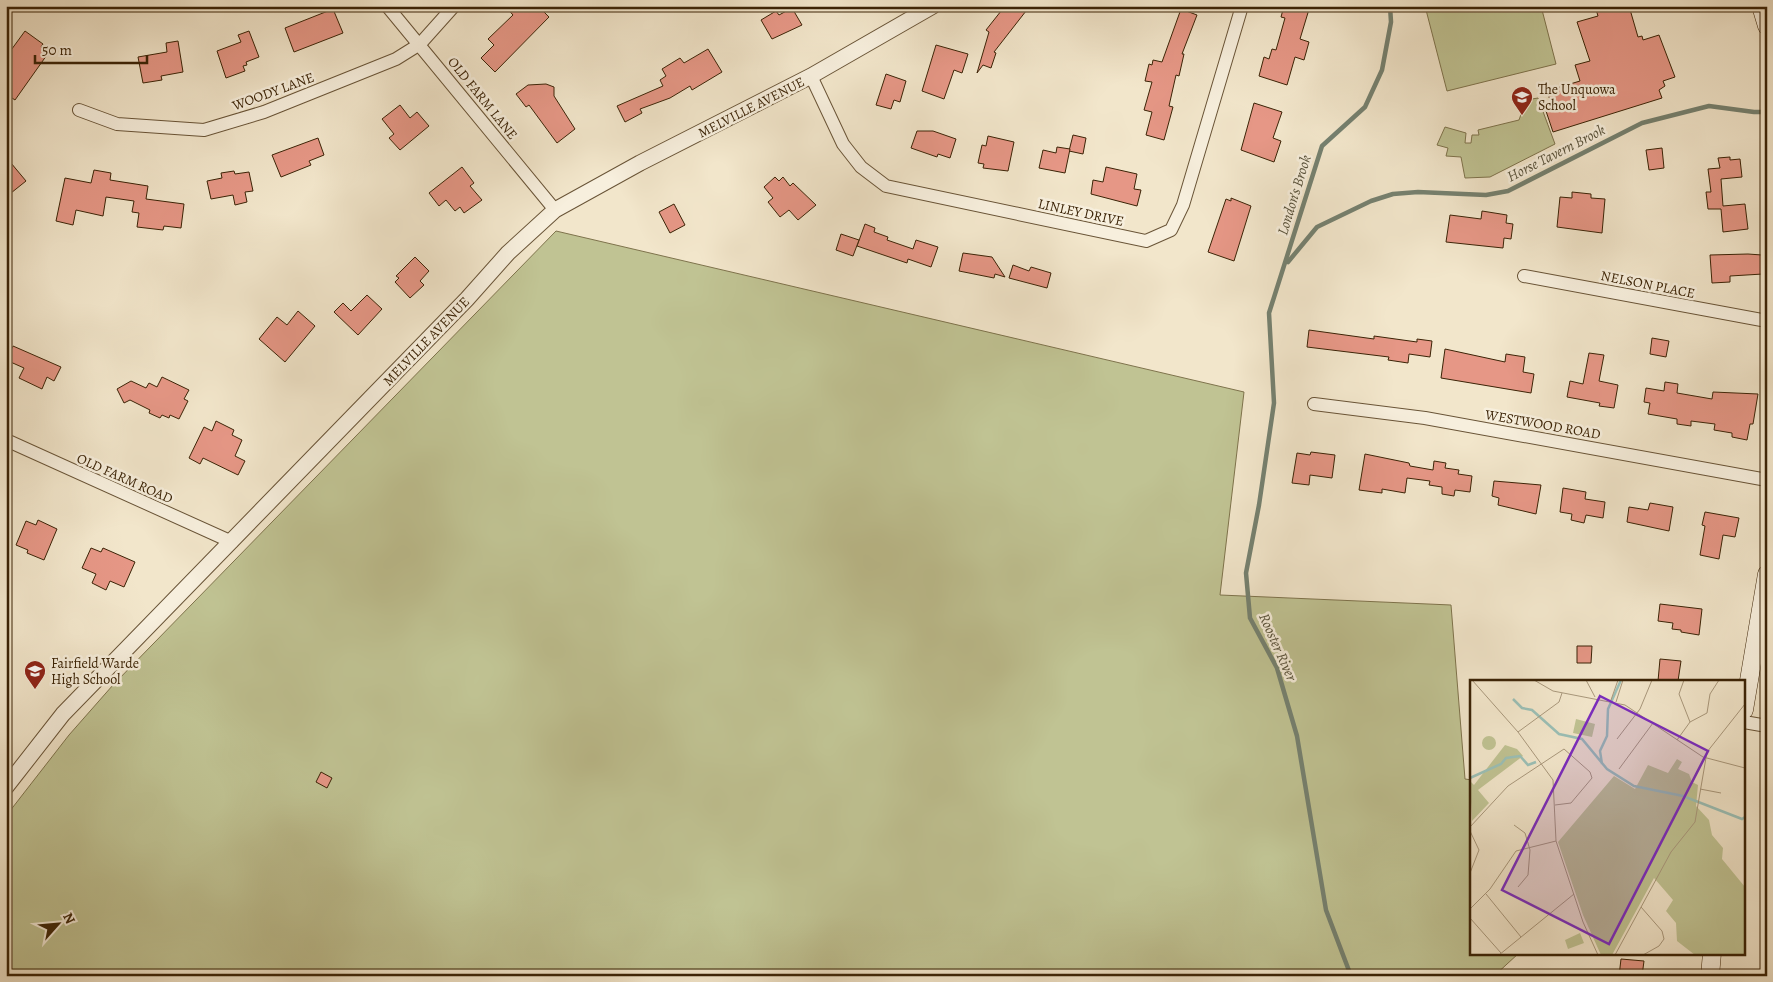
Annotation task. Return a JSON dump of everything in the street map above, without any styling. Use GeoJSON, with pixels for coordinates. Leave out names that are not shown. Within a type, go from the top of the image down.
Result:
{"type":"FeatureCollection","features":[{"type":"Feature","properties":{"kind":"main road"},"geometry":{"type":"LineString","coordinates":[[1761,6],[1767,26]]}},
{"type":"Feature","properties":{"kind":"main road"},"geometry":{"type":"LineString","coordinates":[[1746,698],[1767,574]]}},
{"type":"Feature","properties":{"kind":"main road"},"geometry":{"type":"LineString","coordinates":[[1710,976],[1712,954]]}},
{"type":"Feature","properties":{"kind":"street","name":"OLD FARM LANE"},"geometry":{"type":"LineString","coordinates":[[387,6],[555,210]]}},
{"type":"Feature","properties":{"kind":"street","name":"WOODY LANE"},"geometry":{"type":"LineString","coordinates":[[79,110],[117,124],[204,130],[273,109],[396,59],[420,44],[454,6]]}},
{"type":"Feature","properties":{"kind":"street","name":"MELVILLE AVENUE"},"geometry":{"type":"LineString","coordinates":[[6,787],[63,714],[232,542],[508,253],[555,210],[640,163],[811,76],[933,6]]}},
{"type":"Feature","properties":{"kind":"street","name":"LINLEY DRIVE"},"geometry":{"type":"LineString","coordinates":[[811,76],[843,144],[861,167],[886,186],[1146,241],[1171,230],[1183,205],[1242,6]]}},
{"type":"Feature","properties":{"kind":"street","name":"NELSON PLACE"},"geometry":{"type":"LineString","coordinates":[[1524,276],[1767,321]]}},
{"type":"Feature","properties":{"kind":"street","name":"WESTWOOD ROAD"},"geometry":{"type":"LineString","coordinates":[[1314,404],[1425,418],[1767,480]]}},
{"type":"Feature","properties":{"kind":"street","name":"OLD FARM ROAD"},"geometry":{"type":"LineString","coordinates":[[6,440],[232,542]]}},
{"type":"Feature","properties":{"kind":"street"},"geometry":{"type":"LineString","coordinates":[[1746,722],[1767,726]]}},
{"type":"Feature","properties":{"kind":"green space"},"geometry":{"type":"Polygon","coordinates":[[[1425,6],[1541,6],[1556,64],[1447,91],[1425,6]]]}},
{"type":"Feature","properties":{"kind":"green space"},"geometry":{"type":"Polygon","coordinates":[[[1538,98],[1555,144],[1490,177],[1465,178],[1461,157],[1446,156],[1448,148],[1437,145],[1445,127],[1466,133],[1465,143],[1471,143],[1472,135],[1479,135],[1478,130],[1519,120],[1526,100],[1538,98]]]}},
{"type":"Feature","properties":{"kind":"green space"},"geometry":{"type":"Polygon","coordinates":[[[556,231],[1244,392],[1220,595],[1451,605],[1465,779],[1470,780],[1470,954],[1518,954],[1494,976],[6,976],[6,816],[69,735],[113,685],[556,231]]]}},
{"type":"Feature","properties":{"kind":"building"},"geometry":{"type":"Polygon","coordinates":[[[505,6],[538,6],[549,17],[495,72],[481,58],[494,45],[488,39],[513,15],[505,6]]]}},
{"type":"Feature","properties":{"kind":"building"},"geometry":{"type":"Polygon","coordinates":[[[1005,6],[1019,6],[1026,11],[994,52],[996,53],[991,68],[983,65],[977,73],[989,32],[986,30],[1005,6]]]}},
{"type":"Feature","properties":{"kind":"building"},"geometry":{"type":"Polygon","coordinates":[[[1284,6],[1310,6],[1300,39],[1309,42],[1304,60],[1295,57],[1287,85],[1259,76],[1264,57],[1269,59],[1272,49],[1276,50],[1285,18],[1281,17],[1284,6]]]}},
{"type":"Feature","properties":{"kind":"building"},"geometry":{"type":"Polygon","coordinates":[[[1595,6],[1629,6],[1638,37],[1642,36],[1643,40],[1659,35],[1675,77],[1663,81],[1665,86],[1659,90],[1662,98],[1553,132],[1545,108],[1552,106],[1547,91],[1580,81],[1575,65],[1590,61],[1577,22],[1598,16],[1595,6]]]}},
{"type":"Feature","properties":{"kind":"building"},"geometry":{"type":"Polygon","coordinates":[[[792,8],[802,25],[772,39],[761,20],[776,11],[779,15],[792,8]]]}},
{"type":"Feature","properties":{"kind":"building"},"geometry":{"type":"Polygon","coordinates":[[[333,9],[343,33],[294,52],[285,28],[333,9]]]}},
{"type":"Feature","properties":{"kind":"building"},"geometry":{"type":"Polygon","coordinates":[[[1181,9],[1197,15],[1182,54],[1184,54],[1179,76],[1176,75],[1169,106],[1173,107],[1164,140],[1146,135],[1152,112],[1144,110],[1152,82],[1145,81],[1149,64],[1152,65],[1153,60],[1162,62],[1181,9]]]}},
{"type":"Feature","properties":{"kind":"building"},"geometry":{"type":"Polygon","coordinates":[[[25,31],[43,44],[41,47],[49,52],[15,100],[6,94],[6,57],[25,31]]]}},
{"type":"Feature","properties":{"kind":"building"},"geometry":{"type":"Polygon","coordinates":[[[249,31],[259,57],[246,62],[247,65],[243,66],[245,71],[226,78],[217,51],[241,42],[238,35],[249,31]]]}},
{"type":"Feature","properties":{"kind":"building"},"geometry":{"type":"Polygon","coordinates":[[[178,41],[183,72],[161,76],[162,80],[143,83],[138,57],[167,52],[166,43],[178,41]]]}},
{"type":"Feature","properties":{"kind":"building"},"geometry":{"type":"Polygon","coordinates":[[[936,45],[968,54],[962,73],[954,70],[944,99],[922,91],[936,45]]]}},
{"type":"Feature","properties":{"kind":"building"},"geometry":{"type":"Polygon","coordinates":[[[708,49],[722,72],[692,90],[690,86],[670,98],[640,109],[642,113],[625,122],[617,106],[663,86],[660,80],[666,76],[662,69],[680,58],[684,63],[708,49]]]}},
{"type":"Feature","properties":{"kind":"building"},"geometry":{"type":"Polygon","coordinates":[[[886,74],[906,81],[900,102],[894,100],[891,109],[876,105],[886,74]]]}},
{"type":"Feature","properties":{"kind":"building"},"geometry":{"type":"Polygon","coordinates":[[[546,84],[554,87],[554,96],[575,129],[557,143],[529,105],[526,107],[516,94],[528,85],[546,84]]]}},
{"type":"Feature","properties":{"kind":"building"},"geometry":{"type":"Polygon","coordinates":[[[1254,103],[1282,112],[1273,138],[1281,141],[1274,162],[1241,150],[1254,103]]]}},
{"type":"Feature","properties":{"kind":"building"},"geometry":{"type":"Polygon","coordinates":[[[400,105],[410,118],[417,112],[429,126],[400,150],[389,138],[394,134],[382,119],[400,105]]]}},
{"type":"Feature","properties":{"kind":"building"},"geometry":{"type":"Polygon","coordinates":[[[917,131],[933,131],[956,139],[950,158],[938,154],[937,157],[911,148],[917,131]]]}},
{"type":"Feature","properties":{"kind":"building"},"geometry":{"type":"Polygon","coordinates":[[[1073,135],[1086,138],[1083,154],[1069,151],[1073,135]]]}},
{"type":"Feature","properties":{"kind":"building"},"geometry":{"type":"Polygon","coordinates":[[[988,136],[1014,142],[1008,171],[983,168],[984,164],[978,163],[982,145],[986,146],[988,136]]]}},
{"type":"Feature","properties":{"kind":"building"},"geometry":{"type":"Polygon","coordinates":[[[318,138],[324,155],[309,161],[311,165],[281,177],[272,155],[318,138]]]}},
{"type":"Feature","properties":{"kind":"building"},"geometry":{"type":"Polygon","coordinates":[[[1057,147],[1070,149],[1065,173],[1039,168],[1043,150],[1056,153],[1057,147]]]}},
{"type":"Feature","properties":{"kind":"building"},"geometry":{"type":"Polygon","coordinates":[[[1662,148],[1664,168],[1649,170],[1646,150],[1662,148]]]}},
{"type":"Feature","properties":{"kind":"building"},"geometry":{"type":"Polygon","coordinates":[[[6,157],[26,181],[6,197],[6,157]]]}},
{"type":"Feature","properties":{"kind":"building"},"geometry":{"type":"Polygon","coordinates":[[[1730,157],[1730,160],[1740,159],[1742,177],[1721,179],[1723,206],[1745,204],[1748,229],[1723,232],[1721,209],[1708,209],[1706,192],[1711,192],[1708,169],[1720,168],[1718,158],[1730,157]]]}},
{"type":"Feature","properties":{"kind":"building"},"geometry":{"type":"Polygon","coordinates":[[[462,167],[474,183],[470,186],[482,200],[464,213],[460,207],[455,211],[446,200],[439,206],[429,193],[462,167]]]}},
{"type":"Feature","properties":{"kind":"building"},"geometry":{"type":"Polygon","coordinates":[[[1106,167],[1137,174],[1134,189],[1141,190],[1137,206],[1091,194],[1093,180],[1103,182],[1106,167]]]}},
{"type":"Feature","properties":{"kind":"building"},"geometry":{"type":"Polygon","coordinates":[[[94,170],[111,173],[110,180],[148,186],[146,199],[184,204],[181,228],[164,226],[163,230],[137,227],[139,213],[132,212],[134,201],[106,197],[103,216],[76,210],[73,225],[56,221],[65,178],[91,183],[94,170]]]}},
{"type":"Feature","properties":{"kind":"building"},"geometry":{"type":"Polygon","coordinates":[[[234,171],[235,174],[249,172],[253,191],[245,192],[247,202],[235,205],[233,195],[211,199],[207,181],[222,178],[221,173],[234,171]]]}},
{"type":"Feature","properties":{"kind":"building"},"geometry":{"type":"Polygon","coordinates":[[[775,177],[779,181],[783,177],[790,186],[793,183],[816,205],[798,220],[789,210],[780,217],[768,202],[773,198],[764,187],[775,177]]]}},
{"type":"Feature","properties":{"kind":"building"},"geometry":{"type":"Polygon","coordinates":[[[1572,192],[1591,194],[1591,198],[1605,199],[1602,233],[1557,227],[1560,197],[1572,198],[1572,192]]]}},
{"type":"Feature","properties":{"kind":"building"},"geometry":{"type":"Polygon","coordinates":[[[1231,198],[1251,206],[1234,261],[1208,252],[1226,199],[1231,201],[1231,198]]]}},
{"type":"Feature","properties":{"kind":"building"},"geometry":{"type":"Polygon","coordinates":[[[674,204],[685,225],[670,233],[659,212],[674,204]]]}},
{"type":"Feature","properties":{"kind":"building"},"geometry":{"type":"Polygon","coordinates":[[[1482,211],[1507,215],[1506,223],[1513,224],[1511,239],[1504,238],[1503,248],[1446,242],[1450,215],[1481,219],[1482,211]]]}},
{"type":"Feature","properties":{"kind":"building"},"geometry":{"type":"Polygon","coordinates":[[[865,224],[875,228],[874,232],[888,237],[887,240],[913,249],[916,240],[938,247],[931,267],[908,259],[907,263],[857,246],[865,224]]]}},
{"type":"Feature","properties":{"kind":"building"},"geometry":{"type":"Polygon","coordinates":[[[841,234],[859,240],[853,256],[836,250],[841,234]]]}},
{"type":"Feature","properties":{"kind":"building"},"geometry":{"type":"Polygon","coordinates":[[[963,253],[992,257],[1005,277],[995,274],[994,278],[959,271],[963,253]]]}},
{"type":"Feature","properties":{"kind":"building"},"geometry":{"type":"Polygon","coordinates":[[[1710,255],[1762,255],[1763,274],[1730,276],[1730,282],[1712,283],[1710,255]]]}},
{"type":"Feature","properties":{"kind":"building"},"geometry":{"type":"Polygon","coordinates":[[[415,257],[429,271],[420,281],[424,285],[410,298],[395,282],[399,278],[396,276],[415,257]]]}},
{"type":"Feature","properties":{"kind":"building"},"geometry":{"type":"Polygon","coordinates":[[[1013,265],[1029,271],[1031,267],[1051,273],[1047,288],[1009,278],[1013,265]]]}},
{"type":"Feature","properties":{"kind":"building"},"geometry":{"type":"Polygon","coordinates":[[[367,295],[382,309],[358,335],[334,312],[343,303],[351,311],[367,295]]]}},
{"type":"Feature","properties":{"kind":"building"},"geometry":{"type":"Polygon","coordinates":[[[298,311],[315,326],[285,362],[259,339],[277,317],[287,325],[298,311]]]}},
{"type":"Feature","properties":{"kind":"building"},"geometry":{"type":"Polygon","coordinates":[[[1309,330],[1374,339],[1374,336],[1417,342],[1417,339],[1432,341],[1430,357],[1409,354],[1408,363],[1388,360],[1389,357],[1307,347],[1309,330]]]}},
{"type":"Feature","properties":{"kind":"building"},"geometry":{"type":"Polygon","coordinates":[[[1652,338],[1669,341],[1666,357],[1650,354],[1652,338]]]}},
{"type":"Feature","properties":{"kind":"building"},"geometry":{"type":"Polygon","coordinates":[[[13,346],[61,367],[54,381],[47,377],[42,389],[19,378],[24,368],[6,360],[13,346]]]}},
{"type":"Feature","properties":{"kind":"building"},"geometry":{"type":"Polygon","coordinates":[[[1445,349],[1505,362],[1506,354],[1525,357],[1523,372],[1534,374],[1531,393],[1441,378],[1445,349]]]}},
{"type":"Feature","properties":{"kind":"building"},"geometry":{"type":"Polygon","coordinates":[[[1589,353],[1604,355],[1599,381],[1618,385],[1614,408],[1599,406],[1600,403],[1567,397],[1570,381],[1583,384],[1589,353]]]}},
{"type":"Feature","properties":{"kind":"building"},"geometry":{"type":"Polygon","coordinates":[[[162,377],[189,390],[184,399],[188,401],[179,419],[170,415],[169,418],[162,415],[160,418],[149,413],[150,410],[130,400],[124,403],[117,389],[131,381],[146,388],[149,383],[157,387],[162,377]]]}},
{"type":"Feature","properties":{"kind":"building"},"geometry":{"type":"Polygon","coordinates":[[[1665,382],[1678,384],[1677,393],[1712,399],[1713,392],[1758,394],[1753,424],[1750,424],[1747,440],[1732,437],[1732,433],[1714,430],[1715,424],[1691,421],[1691,426],[1677,424],[1677,419],[1648,414],[1650,403],[1644,402],[1646,388],[1664,391],[1665,382]]]}},
{"type":"Feature","properties":{"kind":"building"},"geometry":{"type":"Polygon","coordinates":[[[216,421],[234,430],[232,435],[242,440],[235,456],[245,461],[238,475],[203,458],[200,464],[189,458],[204,427],[212,431],[216,421]]]}},
{"type":"Feature","properties":{"kind":"building"},"geometry":{"type":"Polygon","coordinates":[[[1311,452],[1335,455],[1332,478],[1310,475],[1309,485],[1292,483],[1297,453],[1310,455],[1311,452]]]}},
{"type":"Feature","properties":{"kind":"building"},"geometry":{"type":"Polygon","coordinates":[[[1365,454],[1433,470],[1434,461],[1446,463],[1445,468],[1459,470],[1458,474],[1472,476],[1470,492],[1455,490],[1454,496],[1442,494],[1442,487],[1429,485],[1430,481],[1407,478],[1405,493],[1382,489],[1382,493],[1359,490],[1365,454]]]}},
{"type":"Feature","properties":{"kind":"building"},"geometry":{"type":"Polygon","coordinates":[[[1494,481],[1541,485],[1536,514],[1498,505],[1499,498],[1492,496],[1494,481]]]}},
{"type":"Feature","properties":{"kind":"building"},"geometry":{"type":"Polygon","coordinates":[[[1563,488],[1586,492],[1585,499],[1605,502],[1603,518],[1586,515],[1584,523],[1571,520],[1572,514],[1560,512],[1563,488]]]}},
{"type":"Feature","properties":{"kind":"building"},"geometry":{"type":"Polygon","coordinates":[[[1650,503],[1673,507],[1669,531],[1627,522],[1629,507],[1648,510],[1650,503]]]}},
{"type":"Feature","properties":{"kind":"building"},"geometry":{"type":"Polygon","coordinates":[[[1705,512],[1739,518],[1735,537],[1723,535],[1719,559],[1700,555],[1705,526],[1702,525],[1705,512]]]}},
{"type":"Feature","properties":{"kind":"building"},"geometry":{"type":"Polygon","coordinates":[[[38,520],[57,529],[44,560],[27,553],[28,550],[16,545],[26,521],[36,525],[38,520]]]}},
{"type":"Feature","properties":{"kind":"building"},"geometry":{"type":"Polygon","coordinates":[[[91,548],[101,552],[103,548],[135,562],[124,587],[110,581],[106,590],[92,583],[96,574],[82,568],[91,548]]]}},
{"type":"Feature","properties":{"kind":"building"},"geometry":{"type":"Polygon","coordinates":[[[1660,604],[1702,609],[1699,635],[1672,629],[1673,623],[1658,621],[1660,604]]]}},
{"type":"Feature","properties":{"kind":"building"},"geometry":{"type":"Polygon","coordinates":[[[1577,646],[1592,646],[1591,663],[1577,663],[1577,646]]]}},
{"type":"Feature","properties":{"kind":"building"},"geometry":{"type":"Polygon","coordinates":[[[1660,659],[1681,661],[1678,680],[1658,680],[1660,659]]]}},
{"type":"Feature","properties":{"kind":"building"},"geometry":{"type":"Polygon","coordinates":[[[321,772],[332,778],[327,788],[316,782],[321,772]]]}},
{"type":"Feature","properties":{"kind":"building"},"geometry":{"type":"Polygon","coordinates":[[[1621,959],[1644,961],[1642,976],[1619,976],[1621,959]]]}},
{"type":"Feature","properties":{"kind":"waterway","name":"Rooster River"},"geometry":{"type":"LineString","coordinates":[[1351,976],[1326,910],[1297,736],[1277,668],[1250,618],[1246,573],[1259,505],[1274,403],[1269,313],[1322,146],[1365,107],[1382,70],[1391,22],[1390,6]]}},
{"type":"Feature","properties":{"kind":"waterway","name":"Horse Tavern Brook"},"geometry":{"type":"LineString","coordinates":[[1288,262],[1317,227],[1371,201],[1393,194],[1418,192],[1486,195],[1508,191],[1642,123],[1709,106],[1767,112]]}},
{"type":"Feature","properties":{"kind":"place","name":"The Unquowa School"},"geometry":{"type":"Point","coordinates":[1522,116]}},
{"type":"Feature","properties":{"kind":"place","name":"Fairfield Warde High School"},"geometry":{"type":"Point","coordinates":[35,690]}},
{"type":"Feature","properties":{"kind":"water label","name":"London's Brook"},"geometry":{"type":"Point","coordinates":[1294,195]}}]}
